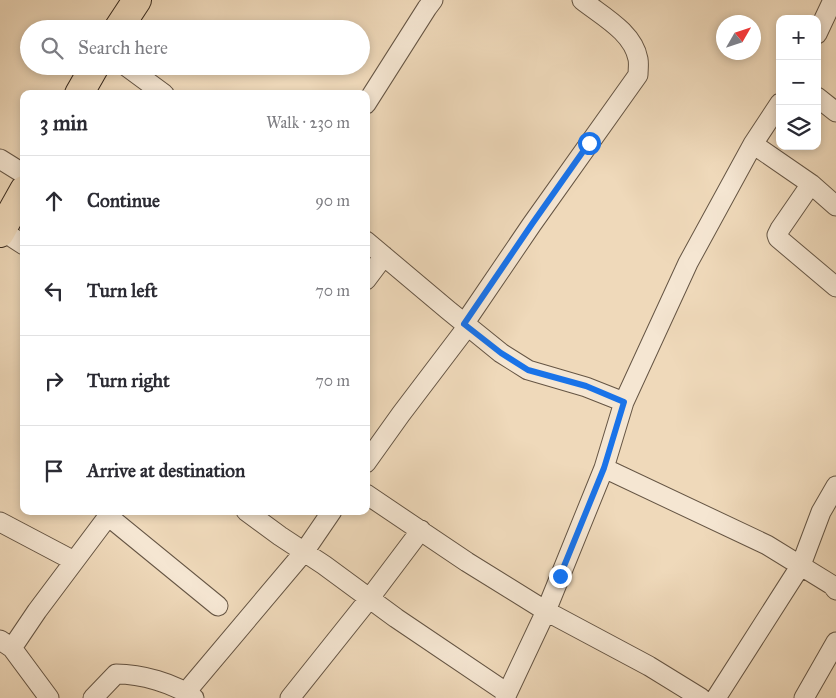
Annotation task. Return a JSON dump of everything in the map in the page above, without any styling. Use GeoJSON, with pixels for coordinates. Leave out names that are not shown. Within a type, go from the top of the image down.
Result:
{"type":"FeatureCollection","features":[{"type":"Feature","properties":{"kind":"main road"},"geometry":{"type":"LineString","coordinates":[[124,20],[137,0]]}},
{"type":"Feature","properties":{"kind":"main road"},"geometry":{"type":"LineString","coordinates":[[81,90],[90,75]]}},
{"type":"Feature","properties":{"kind":"main road"},"geometry":{"type":"LineString","coordinates":[[1,232],[20,197]]}},
{"type":"Feature","properties":{"kind":"street"},"geometry":{"type":"LineString","coordinates":[[370,98],[433,0]]}},
{"type":"Feature","properties":{"kind":"street"},"geometry":{"type":"LineString","coordinates":[[370,457],[466,325],[532,224],[638,75],[639,61],[635,49],[628,38],[582,0]]}},
{"type":"Feature","properties":{"kind":"street"},"geometry":{"type":"LineString","coordinates":[[821,26],[833,0]]}},
{"type":"Feature","properties":{"kind":"street"},"geometry":{"type":"LineString","coordinates":[[138,75],[159,90]]}},
{"type":"Feature","properties":{"kind":"street"},"geometry":{"type":"LineString","coordinates":[[821,100],[836,112]]}},
{"type":"Feature","properties":{"kind":"street"},"geometry":{"type":"LineString","coordinates":[[252,515],[506,696],[546,611],[604,468],[624,402],[688,263],[753,144],[779,105]]}},
{"type":"Feature","properties":{"kind":"street"},"geometry":{"type":"LineString","coordinates":[[753,144],[811,184],[836,206]]}},
{"type":"Feature","properties":{"kind":"street"},"geometry":{"type":"LineString","coordinates":[[0,159],[20,172]]}},
{"type":"Feature","properties":{"kind":"street"},"geometry":{"type":"LineString","coordinates":[[811,184],[780,229],[778,238],[836,287]]}},
{"type":"Feature","properties":{"kind":"street"},"geometry":{"type":"LineString","coordinates":[[1,232],[20,244]]}},
{"type":"Feature","properties":{"kind":"street"},"geometry":{"type":"LineString","coordinates":[[370,244],[501,353],[528,370],[586,386],[624,402]]}},
{"type":"Feature","properties":{"kind":"street"},"geometry":{"type":"LineString","coordinates":[[370,275],[384,256]]}},
{"type":"Feature","properties":{"kind":"street"},"geometry":{"type":"LineString","coordinates":[[604,468],[767,545],[832,585],[836,590]]}},
{"type":"Feature","properties":{"kind":"street"},"geometry":{"type":"LineString","coordinates":[[716,698],[800,565],[821,512],[836,486]]}},
{"type":"Feature","properties":{"kind":"street"},"geometry":{"type":"LineString","coordinates":[[370,497],[467,562],[546,611],[649,666],[701,698]]}},
{"type":"Feature","properties":{"kind":"street"},"geometry":{"type":"LineString","coordinates":[[49,698],[6,644],[37,611],[109,515]]}},
{"type":"Feature","properties":{"kind":"street"},"geometry":{"type":"LineString","coordinates":[[111,515],[218,606]]}},
{"type":"Feature","properties":{"kind":"street"},"geometry":{"type":"LineString","coordinates":[[93,698],[116,674],[130,674],[166,684],[190,695],[304,552],[329,515]]}},
{"type":"Feature","properties":{"kind":"street"},"geometry":{"type":"LineString","coordinates":[[0,522],[74,561]]}},
{"type":"Feature","properties":{"kind":"street"},"geometry":{"type":"LineString","coordinates":[[296,696],[421,530]]}},
{"type":"Feature","properties":{"kind":"street"},"geometry":{"type":"LineString","coordinates":[[804,698],[836,642]]}},
{"type":"Feature","properties":{"kind":"route"},"geometry":{"type":"LineString","coordinates":[[560,576],[604,468],[624,402],[586,386],[528,370],[501,353],[464,324],[589,143]]}}]}
